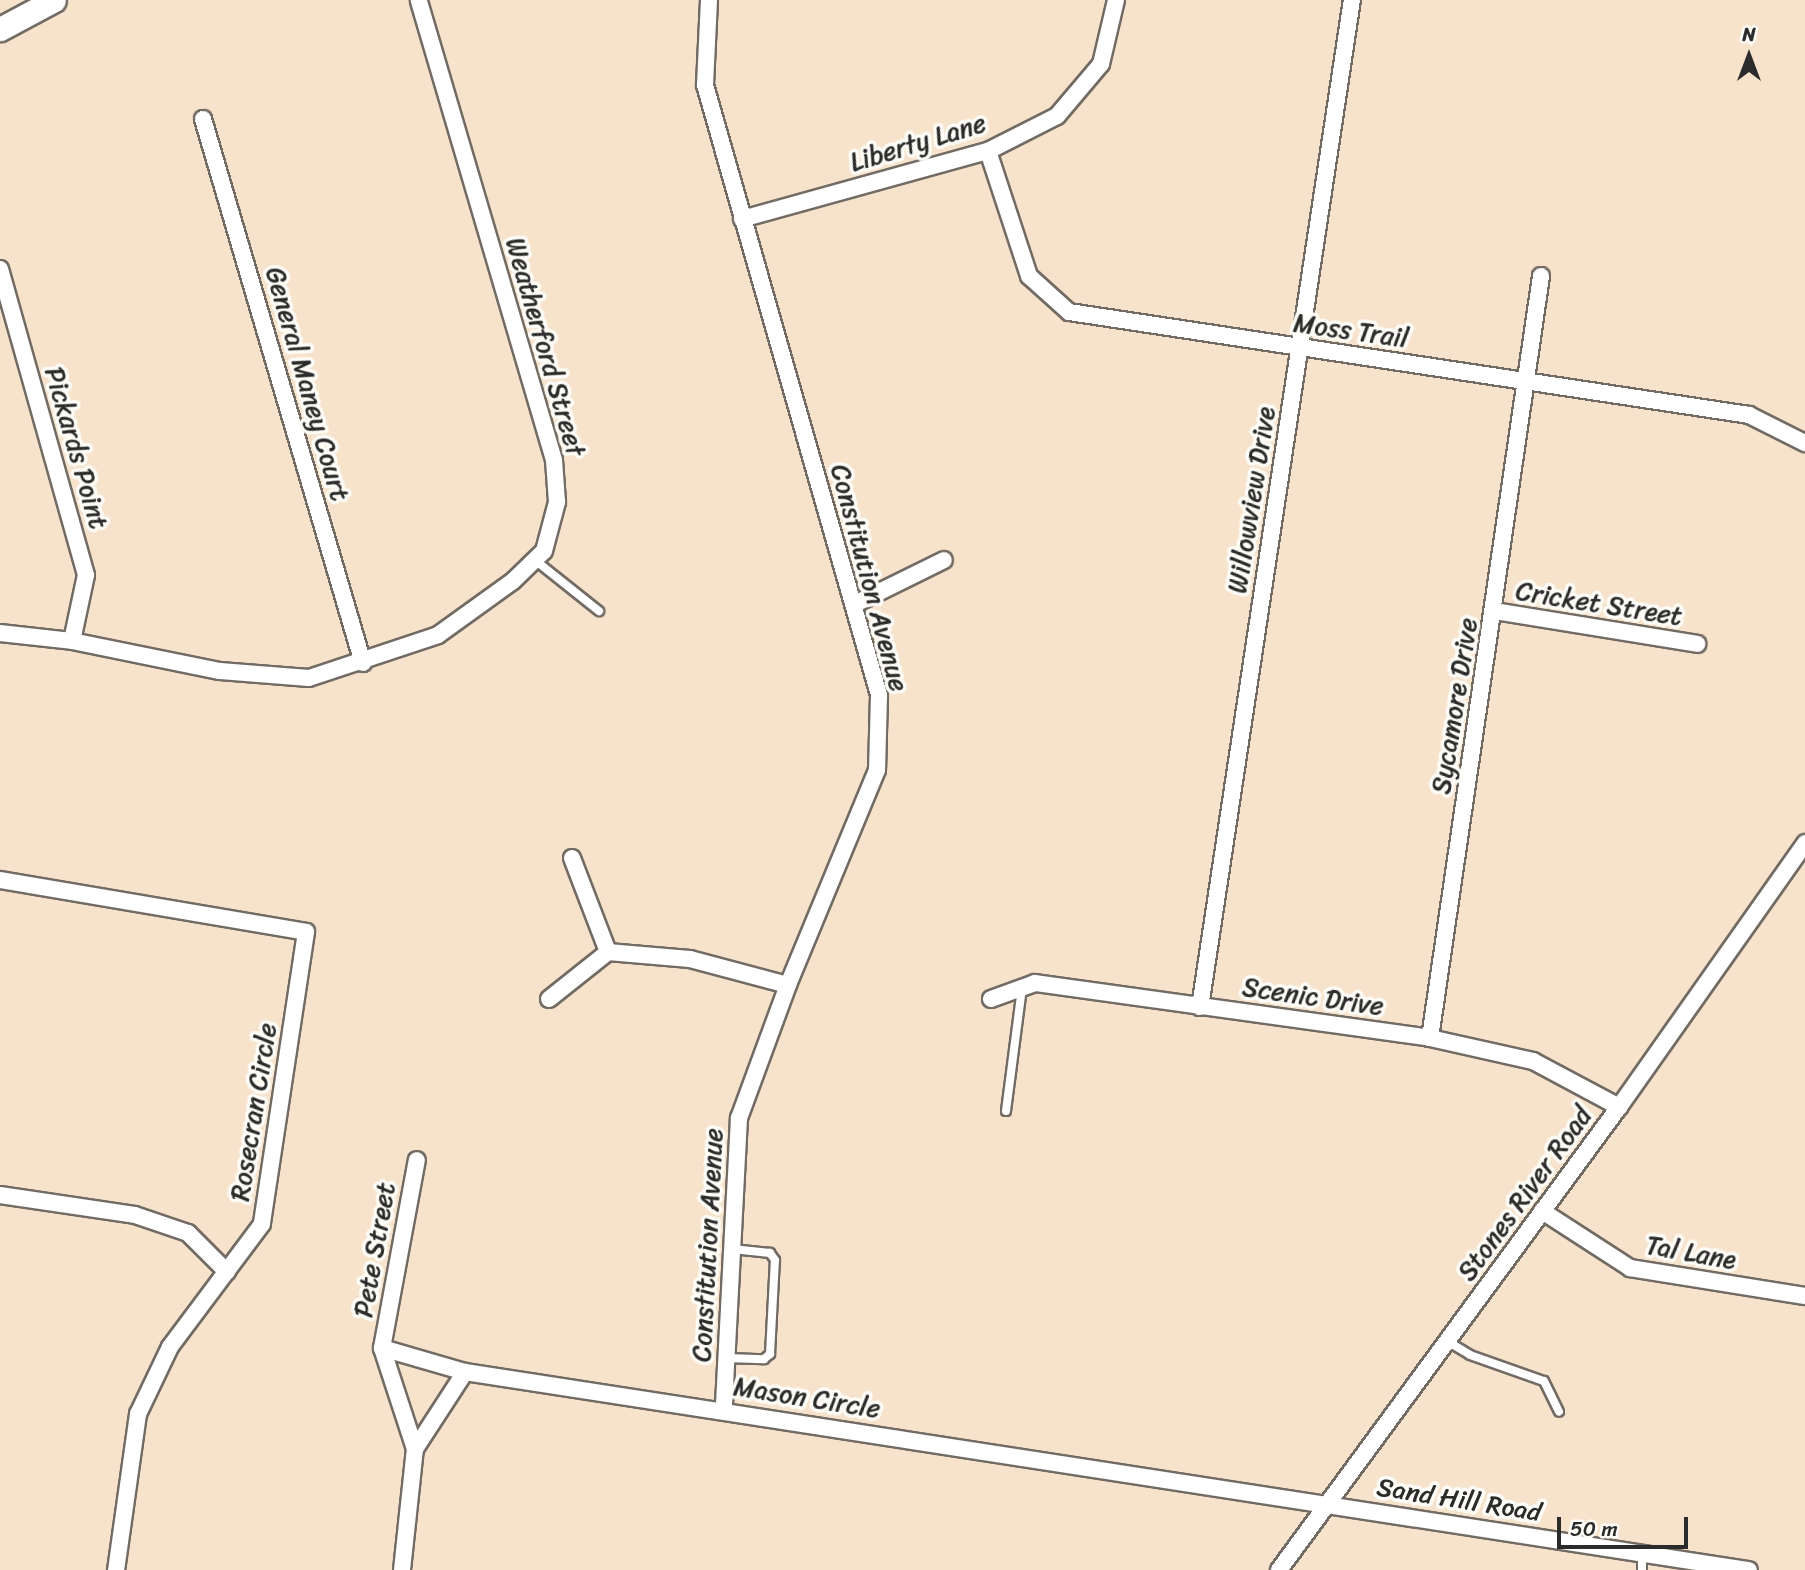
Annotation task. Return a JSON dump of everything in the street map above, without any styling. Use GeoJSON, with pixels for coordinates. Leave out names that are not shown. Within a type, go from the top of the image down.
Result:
{"type":"FeatureCollection","features":[{"type":"Feature","properties":{"kind":"main road"},"geometry":{"type":"LineString","coordinates":[[0,29],[54,0]]}},
{"type":"Feature","properties":{"kind":"street","name":"Weatherford Street"},"geometry":{"type":"LineString","coordinates":[[0,633],[72,642],[220,671],[309,678],[363,663],[438,635],[513,581],[544,551],[557,502],[554,460],[419,0]]}},
{"type":"Feature","properties":{"kind":"street","name":"Constitution Avenue"},"geometry":{"type":"LineString","coordinates":[[709,0],[705,85],[880,695],[877,770],[788,985],[739,1118],[724,1409]]}},
{"type":"Feature","properties":{"kind":"street","name":"Liberty Lane"},"geometry":{"type":"LineString","coordinates":[[742,219],[988,151],[1057,116],[1101,64],[1116,0]]}},
{"type":"Feature","properties":{"kind":"street","name":"Willowview Drive"},"geometry":{"type":"LineString","coordinates":[[1200,1007],[1352,0]]}},
{"type":"Feature","properties":{"kind":"street","name":"General Maney Court"},"geometry":{"type":"LineString","coordinates":[[203,119],[363,663]]}},
{"type":"Feature","properties":{"kind":"street","name":"Moss Trail"},"geometry":{"type":"LineString","coordinates":[[988,151],[1029,276],[1069,312],[1299,349],[1749,415],[1805,443]]}},
{"type":"Feature","properties":{"kind":"street","name":"Pickards Point"},"geometry":{"type":"LineString","coordinates":[[0,269],[86,575],[72,642]]}},
{"type":"Feature","properties":{"kind":"street","name":"Sycamore Drive"},"geometry":{"type":"LineString","coordinates":[[1430,1038],[1541,276]]}},
{"type":"Feature","properties":{"kind":"street"},"geometry":{"type":"LineString","coordinates":[[855,604],[944,560]]}},
{"type":"Feature","properties":{"kind":"street","name":"Cricket Street"},"geometry":{"type":"LineString","coordinates":[[1494,611],[1697,644]]}},
{"type":"Feature","properties":{"kind":"street","name":"Stones River Road"},"geometry":{"type":"LineString","coordinates":[[1279,1570],[1619,1107],[1805,843]]}},
{"type":"Feature","properties":{"kind":"street"},"geometry":{"type":"LineString","coordinates":[[572,858],[608,952]]}},
{"type":"Feature","properties":{"kind":"street","name":"Rosecran Circle"},"geometry":{"type":"LineString","coordinates":[[0,880],[306,932],[262,1224],[170,1347],[138,1414],[116,1570]]}},
{"type":"Feature","properties":{"kind":"street"},"geometry":{"type":"LineString","coordinates":[[549,999],[608,952],[690,959],[788,985]]}},
{"type":"Feature","properties":{"kind":"street","name":"Scenic Drive"},"geometry":{"type":"LineString","coordinates":[[991,999],[1035,984],[1430,1038],[1533,1061],[1619,1107]]}},
{"type":"Feature","properties":{"kind":"street","name":"Pete Street"},"geometry":{"type":"LineString","coordinates":[[382,1348],[417,1160]]}},
{"type":"Feature","properties":{"kind":"street"},"geometry":{"type":"LineString","coordinates":[[0,1195],[145,1219],[188,1233],[227,1272]]}},
{"type":"Feature","properties":{"kind":"street","name":"Tal Lane"},"geometry":{"type":"LineString","coordinates":[[1542,1211],[1630,1268],[1805,1296]]}},
{"type":"Feature","properties":{"kind":"street"},"geometry":{"type":"LineString","coordinates":[[382,1348],[415,1450],[402,1570]]}},
{"type":"Feature","properties":{"kind":"street","name":"Mason Circle"},"geometry":{"type":"LineString","coordinates":[[382,1348],[465,1372],[724,1409],[1327,1504]]}},
{"type":"Feature","properties":{"kind":"street"},"geometry":{"type":"LineString","coordinates":[[415,1450],[465,1372]]}},
{"type":"Feature","properties":{"kind":"street","name":"Sand Hill Road"},"geometry":{"type":"LineString","coordinates":[[1327,1504],[1642,1562],[1749,1570]]}},
{"type":"Feature","properties":{"kind":"lane"},"geometry":{"type":"LineString","coordinates":[[535,560],[599,611]]}},
{"type":"Feature","properties":{"kind":"lane"},"geometry":{"type":"LineString","coordinates":[[1006,1111],[1022,988]]}},
{"type":"Feature","properties":{"kind":"lane"},"geometry":{"type":"LineString","coordinates":[[726,1358],[764,1359],[770,1354],[775,1260],[770,1253],[732,1249]]}},
{"type":"Feature","properties":{"kind":"lane"},"geometry":{"type":"LineString","coordinates":[[1447,1341],[1470,1355],[1544,1381],[1554,1393],[1559,1412]]}}]}
